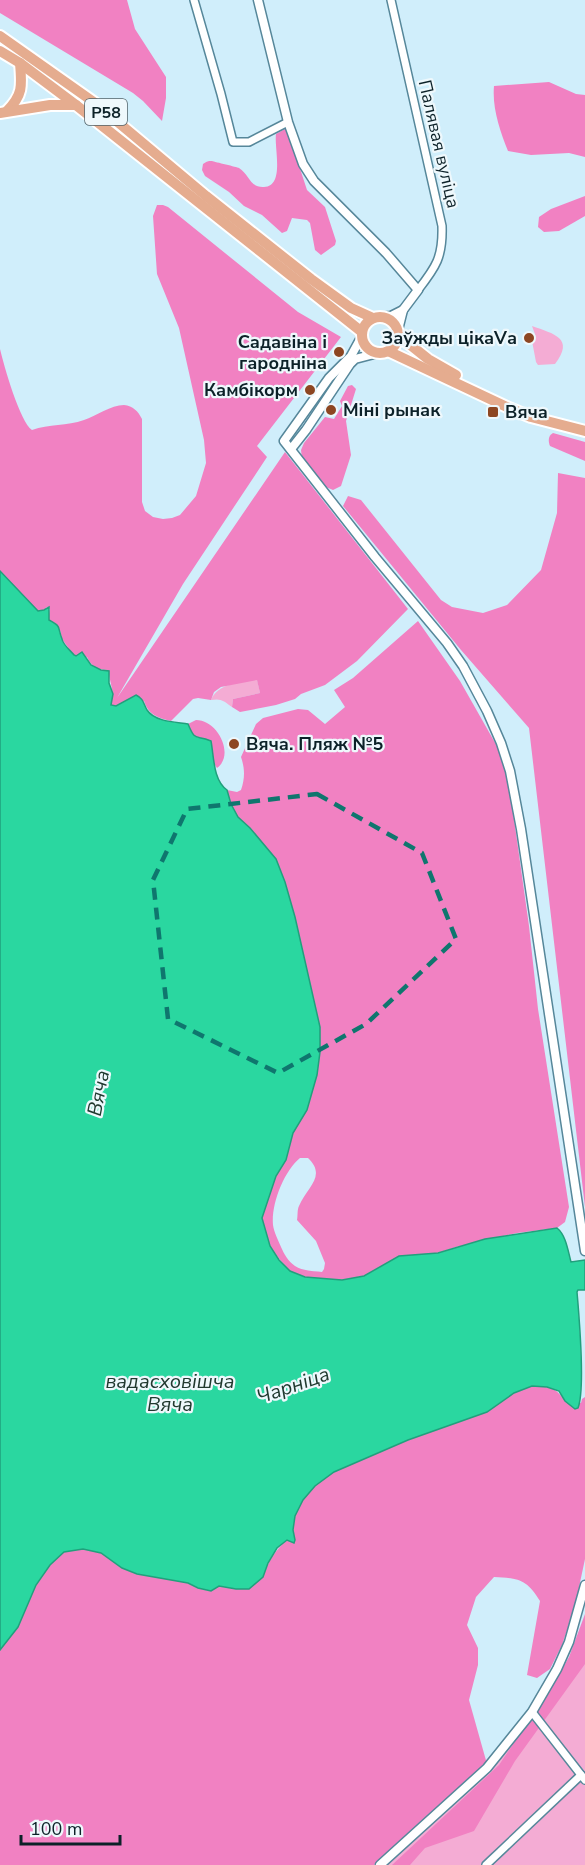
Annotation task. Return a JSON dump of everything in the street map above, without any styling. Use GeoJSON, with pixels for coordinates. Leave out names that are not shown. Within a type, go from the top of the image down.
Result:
{"type":"FeatureCollection","features":[{"type":"Feature","properties":{"kind":"main road","name":"Р58"},"geometry":{"type":"LineString","coordinates":[[0,36],[95,103],[238,223],[351,308],[391,320],[398,332],[428,359],[451,373],[551,421]]}},
{"type":"Feature","properties":{"kind":"main road","name":"Р58"},"geometry":{"type":"LineString","coordinates":[[0,51],[20,63],[76,105],[362,334],[365,346],[369,350],[383,352],[531,417],[585,431]]}},
{"type":"Feature","properties":{"kind":"main road"},"geometry":{"type":"LineString","coordinates":[[3,112],[15,103],[22,88],[20,63]]}},
{"type":"Feature","properties":{"kind":"main road"},"geometry":{"type":"LineString","coordinates":[[3,112],[50,105],[76,105]]}},
{"type":"Feature","properties":{"kind":"main road"},"geometry":{"type":"LineString","coordinates":[[362,334],[366,323],[376,317]]}},
{"type":"Feature","properties":{"kind":"main road"},"geometry":{"type":"LineString","coordinates":[[383,352],[394,347],[398,332]]}},
{"type":"Feature","properties":{"kind":"street"},"geometry":{"type":"LineString","coordinates":[[194,0],[222,94],[233,142],[249,142],[288,122]]}},
{"type":"Feature","properties":{"kind":"street"},"geometry":{"type":"LineString","coordinates":[[258,0],[298,154],[314,181],[386,253],[418,290],[403,310],[398,332]]}},
{"type":"Feature","properties":{"kind":"street","name":"Палявая вуліца"},"geometry":{"type":"LineString","coordinates":[[391,0],[442,226],[439,259],[432,273],[418,290]]}},
{"type":"Feature","properties":{"kind":"street"},"geometry":{"type":"LineString","coordinates":[[376,317],[392,316],[403,310]]}},
{"type":"Feature","properties":{"kind":"street"},"geometry":{"type":"LineString","coordinates":[[362,334],[351,356],[329,378],[284,441],[375,557],[447,643],[483,702],[501,743],[510,771],[521,829],[585,1251]]}},
{"type":"Feature","properties":{"kind":"street"},"geometry":{"type":"LineString","coordinates":[[291,449],[350,364],[355,359],[383,352]]}},
{"type":"Feature","properties":{"kind":"street"},"geometry":{"type":"LineString","coordinates":[[380,1865],[487,1768],[532,1712],[557,1669],[569,1642],[585,1585]]}},
{"type":"Feature","properties":{"kind":"street"},"geometry":{"type":"LineString","coordinates":[[486,1865],[583,1777],[532,1712]]}},
{"type":"Feature","properties":{"kind":"highlighted area"},"geometry":{"type":"Polygon","coordinates":[[[317,794],[422,853],[456,939],[366,1024],[278,1073],[168,1019],[153,880],[187,809],[317,794]]]}},
{"type":"Feature","properties":{"kind":"shaded area"},"geometry":{"type":"Polygon","coordinates":[[[0,0],[127,0],[135,29],[166,77],[166,98],[162,121],[133,93],[0,13],[0,0]]]}},
{"type":"Feature","properties":{"kind":"shaded area"},"geometry":{"type":"Polygon","coordinates":[[[549,82],[576,94],[585,95],[585,157],[569,153],[531,155],[508,151],[495,111],[494,86],[549,82]]]}},
{"type":"Feature","properties":{"kind":"shaded area"},"geometry":{"type":"Polygon","coordinates":[[[285,129],[288,132],[307,190],[325,207],[336,241],[335,245],[321,255],[315,250],[310,223],[307,220],[292,218],[287,231],[282,233],[262,215],[244,206],[229,192],[205,176],[202,170],[203,164],[212,161],[239,168],[259,187],[270,185],[274,180],[277,165],[276,134],[285,129]]]}},
{"type":"Feature","properties":{"kind":"shaded area"},"geometry":{"type":"Polygon","coordinates":[[[585,196],[585,216],[559,231],[544,232],[538,227],[539,217],[551,209],[585,196]]]}},
{"type":"Feature","properties":{"kind":"shaded area"},"geometry":{"type":"Polygon","coordinates":[[[157,205],[168,207],[298,312],[341,337],[257,446],[267,457],[183,584],[117,698],[285,452],[408,609],[357,661],[325,685],[301,694],[295,699],[240,712],[232,707],[233,699],[260,693],[257,680],[221,687],[214,692],[211,700],[193,699],[171,721],[154,715],[144,701],[111,705],[113,694],[108,670],[95,667],[87,657],[74,656],[62,639],[60,630],[48,619],[50,609],[47,607],[38,611],[0,571],[0,349],[22,416],[32,430],[78,422],[119,405],[130,406],[142,419],[142,502],[145,511],[153,517],[172,518],[180,515],[196,496],[206,463],[204,440],[179,328],[157,274],[153,216],[157,205]]]}},
{"type":"Feature","properties":{"kind":"shaded area"},"geometry":{"type":"Polygon","coordinates":[[[532,326],[559,338],[563,348],[555,364],[538,365],[536,362],[532,341],[536,337],[532,326]]]}},
{"type":"Feature","properties":{"kind":"shaded area"},"geometry":{"type":"Polygon","coordinates":[[[352,385],[356,389],[346,421],[351,455],[341,486],[333,490],[326,487],[302,459],[301,450],[325,417],[334,419],[342,406],[340,401],[348,386],[352,385]]]}},
{"type":"Feature","properties":{"kind":"shaded area"},"geometry":{"type":"Polygon","coordinates":[[[553,433],[585,442],[585,461],[550,446],[549,439],[553,433]]]}},
{"type":"Feature","properties":{"kind":"shaded area"},"geometry":{"type":"Polygon","coordinates":[[[558,473],[585,478],[585,1207],[529,728],[461,650],[343,506],[348,496],[361,500],[441,600],[452,607],[483,613],[507,605],[541,570],[557,513],[558,473]]]}},
{"type":"Feature","properties":{"kind":"shaded area"},"geometry":{"type":"Polygon","coordinates":[[[418,621],[460,681],[506,762],[538,1009],[569,1207],[565,1222],[557,1228],[517,1233],[438,1253],[399,1256],[364,1276],[342,1280],[305,1277],[290,1271],[270,1246],[262,1218],[276,1176],[286,1160],[293,1133],[307,1110],[317,1074],[320,1027],[295,917],[276,859],[238,817],[227,790],[237,792],[241,790],[244,774],[241,757],[256,724],[263,718],[298,709],[308,710],[325,724],[345,707],[334,690],[353,678],[418,621]],[[300,1158],[284,1179],[276,1198],[273,1225],[282,1250],[290,1262],[301,1269],[322,1272],[325,1263],[316,1241],[297,1220],[302,1199],[316,1176],[316,1170],[308,1158],[300,1158]]]}},
{"type":"Feature","properties":{"kind":"shaded area"},"geometry":{"type":"Polygon","coordinates":[[[257,679],[260,693],[233,699],[232,707],[222,700],[211,700],[214,694],[224,687],[257,679]]]}},
{"type":"Feature","properties":{"kind":"shaded area"},"geometry":{"type":"Polygon","coordinates":[[[196,720],[211,726],[222,739],[224,755],[217,768],[213,762],[211,741],[196,737],[188,724],[196,720]]]}},
{"type":"Feature","properties":{"kind":"shaded area"},"geometry":{"type":"Polygon","coordinates":[[[532,1386],[551,1388],[558,1392],[565,1401],[581,1403],[585,1397],[585,1559],[575,1606],[562,1645],[550,1669],[537,1678],[527,1675],[540,1601],[531,1588],[516,1579],[494,1577],[476,1597],[467,1625],[478,1648],[478,1665],[469,1700],[487,1764],[374,1865],[0,1865],[0,1650],[18,1627],[36,1585],[50,1565],[64,1552],[83,1549],[101,1553],[122,1568],[137,1574],[188,1583],[210,1591],[219,1586],[236,1589],[263,1577],[279,1548],[287,1540],[294,1543],[295,1516],[303,1500],[315,1486],[334,1472],[408,1440],[487,1412],[514,1393],[532,1386]]]}},
{"type":"Feature","properties":{"kind":"shaded area"},"geometry":{"type":"Polygon","coordinates":[[[585,1614],[585,1664],[515,1761],[474,1831],[425,1848],[410,1865],[392,1865],[499,1765],[552,1687],[569,1657],[585,1614]]]}},
{"type":"Feature","properties":{"kind":"shaded area"},"geometry":{"type":"Polygon","coordinates":[[[585,1655],[585,1865],[387,1865],[585,1655]]]}},
{"type":"Feature","properties":{"kind":"water","name":"вадасховішча Вяча"},"geometry":{"type":"Polygon","coordinates":[[[0,571],[38,611],[49,607],[49,620],[58,626],[64,643],[74,655],[82,652],[91,665],[109,671],[109,683],[113,694],[111,705],[116,706],[136,695],[155,717],[188,724],[196,737],[211,741],[219,780],[227,790],[238,817],[276,859],[295,917],[320,1027],[317,1075],[307,1110],[293,1133],[286,1160],[276,1176],[262,1218],[270,1246],[279,1260],[290,1271],[305,1277],[342,1280],[364,1276],[399,1256],[438,1253],[485,1239],[557,1228],[565,1239],[571,1262],[585,1260],[585,1290],[577,1292],[581,1369],[578,1408],[575,1409],[565,1401],[559,1391],[532,1386],[514,1393],[487,1412],[408,1440],[334,1472],[315,1486],[303,1500],[295,1516],[294,1543],[287,1540],[277,1548],[263,1577],[249,1589],[219,1586],[211,1591],[188,1583],[137,1574],[122,1568],[101,1553],[83,1549],[64,1552],[50,1565],[36,1585],[18,1627],[0,1650],[0,571]]]}},
{"type":"Feature","properties":{"kind":"place","name":"Заўжды цікаVа"},"geometry":{"type":"Point","coordinates":[529,338]}},
{"type":"Feature","properties":{"kind":"place","name":"Садавіна і гародніна"},"geometry":{"type":"Point","coordinates":[339,352]}},
{"type":"Feature","properties":{"kind":"place","name":"Камбікорм"},"geometry":{"type":"Point","coordinates":[310,390]}},
{"type":"Feature","properties":{"kind":"place","name":"Міні рынак"},"geometry":{"type":"Point","coordinates":[331,410]}},
{"type":"Feature","properties":{"kind":"place","name":"Вяча"},"geometry":{"type":"Point","coordinates":[493,412]}},
{"type":"Feature","properties":{"kind":"place","name":"Вяча. Пляж №5"},"geometry":{"type":"Point","coordinates":[234,744]}},
{"type":"Feature","properties":{"kind":"water label","name":"Чарніца"},"geometry":{"type":"Point","coordinates":[293,1385]}}]}
